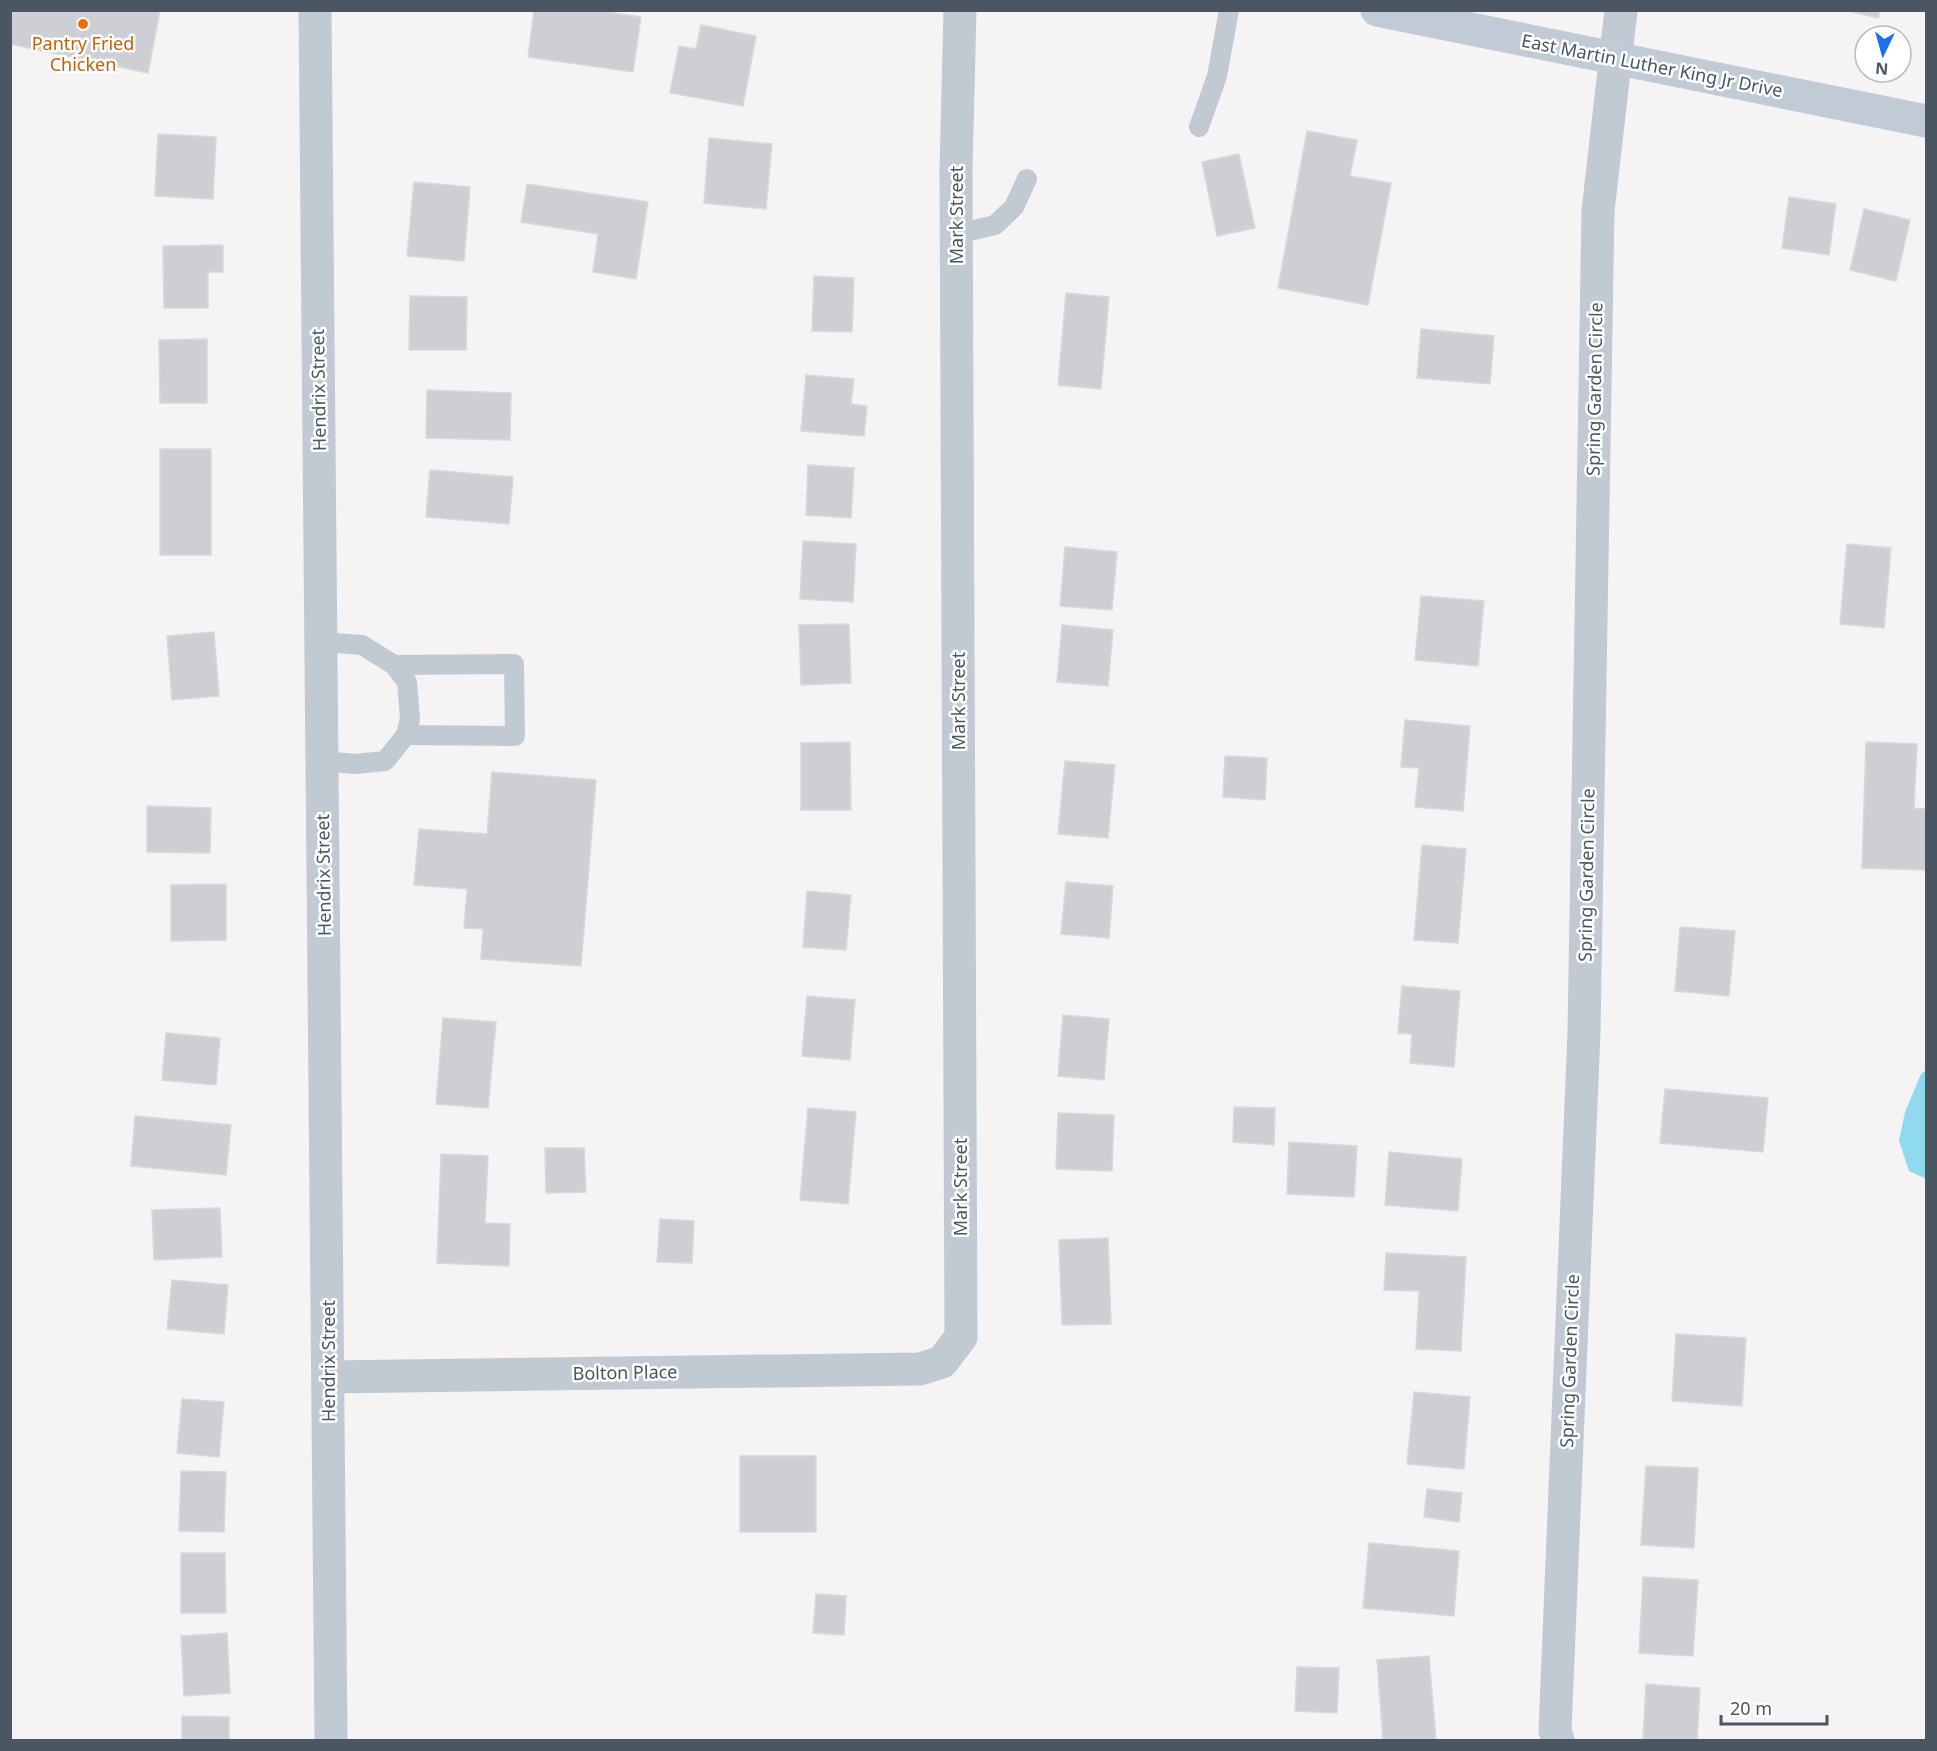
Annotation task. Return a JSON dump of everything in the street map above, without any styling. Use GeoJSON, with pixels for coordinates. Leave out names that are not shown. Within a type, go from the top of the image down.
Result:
{"type":"FeatureCollection","features":[{"type":"Feature","properties":{"kind":"main road","name":"East Martin Luther King Jr Drive"},"geometry":{"type":"LineString","coordinates":[[1377,10],[1926,121]]}},
{"type":"Feature","properties":{"kind":"street","name":"Hendrix Street"},"geometry":{"type":"LineString","coordinates":[[315,10],[331,1740]]}},
{"type":"Feature","properties":{"kind":"street","name":"Mark Street"},"geometry":{"type":"LineString","coordinates":[[920,1370],[942,1362],[961,1337],[957,234],[960,10]]}},
{"type":"Feature","properties":{"kind":"street","name":"Spring Garden Circle"},"geometry":{"type":"LineString","coordinates":[[1558,1740],[1555,1731],[1584,1032],[1598,211],[1621,10]]}},
{"type":"Feature","properties":{"kind":"street","name":"Bolton Place"},"geometry":{"type":"LineString","coordinates":[[329,1377],[920,1370]]}},
{"type":"Feature","properties":{"kind":"lane"},"geometry":{"type":"LineString","coordinates":[[1199,127],[1217,76],[1229,10]]}},
{"type":"Feature","properties":{"kind":"lane"},"geometry":{"type":"LineString","coordinates":[[957,234],[995,225],[1014,207],[1027,179]]}},
{"type":"Feature","properties":{"kind":"lane"},"geometry":{"type":"LineString","coordinates":[[322,642],[362,645],[394,665],[407,682],[410,719],[406,735],[386,761],[355,764],[323,761]]}},
{"type":"Feature","properties":{"kind":"lane"},"geometry":{"type":"LineString","coordinates":[[394,665],[514,664],[514,736],[406,735]]}},
{"type":"Feature","properties":{"kind":"water"},"geometry":{"type":"Polygon","coordinates":[[[1926,1070],[1926,1179],[1909,1171],[1899,1141],[1905,1112],[1921,1074],[1926,1070]]]}},
{"type":"Feature","properties":{"kind":"building"},"geometry":{"type":"Polygon","coordinates":[[[10,10],[160,10],[148,73],[10,44],[10,10]]]}},
{"type":"Feature","properties":{"kind":"building"},"geometry":{"type":"Polygon","coordinates":[[[534,10],[592,10],[641,17],[633,72],[528,57],[534,10]]]}},
{"type":"Feature","properties":{"kind":"building"},"geometry":{"type":"Polygon","coordinates":[[[1844,10],[1880,10],[1878,18],[1844,10]]]}},
{"type":"Feature","properties":{"kind":"building"},"geometry":{"type":"Polygon","coordinates":[[[701,25],[756,36],[743,106],[670,93],[679,46],[696,49],[701,25]]]}},
{"type":"Feature","properties":{"kind":"building"},"geometry":{"type":"Polygon","coordinates":[[[1307,131],[1357,140],[1350,176],[1391,183],[1368,305],[1278,288],[1307,131]]]}},
{"type":"Feature","properties":{"kind":"building"},"geometry":{"type":"Polygon","coordinates":[[[158,134],[216,137],[213,199],[155,196],[158,134]]]}},
{"type":"Feature","properties":{"kind":"building"},"geometry":{"type":"Polygon","coordinates":[[[709,138],[772,144],[766,209],[704,203],[709,138]]]}},
{"type":"Feature","properties":{"kind":"building"},"geometry":{"type":"Polygon","coordinates":[[[1239,154],[1255,228],[1217,236],[1202,162],[1239,154]]]}},
{"type":"Feature","properties":{"kind":"building"},"geometry":{"type":"Polygon","coordinates":[[[414,182],[470,187],[464,261],[407,256],[414,182]]]}},
{"type":"Feature","properties":{"kind":"building"},"geometry":{"type":"Polygon","coordinates":[[[527,184],[648,202],[636,279],[593,272],[598,234],[521,222],[527,184]]]}},
{"type":"Feature","properties":{"kind":"building"},"geometry":{"type":"Polygon","coordinates":[[[1789,197],[1836,204],[1829,255],[1782,248],[1789,197]]]}},
{"type":"Feature","properties":{"kind":"building"},"geometry":{"type":"Polygon","coordinates":[[[1864,209],[1910,220],[1896,281],[1850,270],[1864,209]]]}},
{"type":"Feature","properties":{"kind":"building"},"geometry":{"type":"Polygon","coordinates":[[[223,245],[223,272],[208,272],[208,308],[164,308],[163,246],[223,245]]]}},
{"type":"Feature","properties":{"kind":"building"},"geometry":{"type":"Polygon","coordinates":[[[814,276],[854,278],[852,332],[812,331],[814,276]]]}},
{"type":"Feature","properties":{"kind":"building"},"geometry":{"type":"Polygon","coordinates":[[[1066,293],[1109,297],[1101,389],[1058,385],[1066,293]]]}},
{"type":"Feature","properties":{"kind":"building"},"geometry":{"type":"Polygon","coordinates":[[[410,296],[467,297],[466,350],[409,350],[410,296]]]}},
{"type":"Feature","properties":{"kind":"building"},"geometry":{"type":"Polygon","coordinates":[[[1421,329],[1494,336],[1490,384],[1417,378],[1421,329]]]}},
{"type":"Feature","properties":{"kind":"building"},"geometry":{"type":"Polygon","coordinates":[[[207,339],[207,403],[160,403],[159,340],[207,339]]]}},
{"type":"Feature","properties":{"kind":"building"},"geometry":{"type":"Polygon","coordinates":[[[806,375],[854,379],[851,404],[867,406],[864,436],[801,431],[806,375]]]}},
{"type":"Feature","properties":{"kind":"building"},"geometry":{"type":"Polygon","coordinates":[[[427,390],[511,393],[510,440],[426,438],[427,390]]]}},
{"type":"Feature","properties":{"kind":"building"},"geometry":{"type":"Polygon","coordinates":[[[160,449],[211,449],[211,555],[160,555],[160,449]]]}},
{"type":"Feature","properties":{"kind":"building"},"geometry":{"type":"Polygon","coordinates":[[[808,465],[854,468],[851,518],[806,515],[808,465]]]}},
{"type":"Feature","properties":{"kind":"building"},"geometry":{"type":"Polygon","coordinates":[[[430,470],[513,477],[509,524],[426,517],[430,470]]]}},
{"type":"Feature","properties":{"kind":"building"},"geometry":{"type":"Polygon","coordinates":[[[803,541],[856,544],[853,602],[800,599],[803,541]]]}},
{"type":"Feature","properties":{"kind":"building"},"geometry":{"type":"Polygon","coordinates":[[[1847,544],[1891,548],[1884,628],[1840,624],[1847,544]]]}},
{"type":"Feature","properties":{"kind":"building"},"geometry":{"type":"Polygon","coordinates":[[[1065,547],[1117,552],[1112,610],[1060,606],[1065,547]]]}},
{"type":"Feature","properties":{"kind":"building"},"geometry":{"type":"Polygon","coordinates":[[[1421,596],[1484,601],[1478,666],[1415,660],[1421,596]]]}},
{"type":"Feature","properties":{"kind":"building"},"geometry":{"type":"Polygon","coordinates":[[[849,624],[851,683],[801,685],[799,625],[849,624]]]}},
{"type":"Feature","properties":{"kind":"building"},"geometry":{"type":"Polygon","coordinates":[[[1062,625],[1113,630],[1108,686],[1057,682],[1062,625]]]}},
{"type":"Feature","properties":{"kind":"building"},"geometry":{"type":"Polygon","coordinates":[[[214,632],[219,696],[172,700],[167,636],[214,632]]]}},
{"type":"Feature","properties":{"kind":"building"},"geometry":{"type":"Polygon","coordinates":[[[1405,720],[1470,726],[1463,811],[1415,807],[1419,768],[1401,767],[1405,720]]]}},
{"type":"Feature","properties":{"kind":"building"},"geometry":{"type":"Polygon","coordinates":[[[850,742],[851,810],[801,810],[801,743],[850,742]]]}},
{"type":"Feature","properties":{"kind":"building"},"geometry":{"type":"Polygon","coordinates":[[[1866,742],[1917,744],[1914,808],[1926,809],[1926,870],[1862,868],[1866,742]]]}},
{"type":"Feature","properties":{"kind":"building"},"geometry":{"type":"Polygon","coordinates":[[[1225,756],[1267,758],[1265,800],[1223,797],[1225,756]]]}},
{"type":"Feature","properties":{"kind":"building"},"geometry":{"type":"Polygon","coordinates":[[[1065,761],[1115,765],[1108,838],[1058,834],[1065,761]]]}},
{"type":"Feature","properties":{"kind":"building"},"geometry":{"type":"Polygon","coordinates":[[[492,772],[596,780],[581,966],[481,959],[483,929],[464,928],[467,889],[414,885],[419,829],[487,834],[492,772]]]}},
{"type":"Feature","properties":{"kind":"building"},"geometry":{"type":"Polygon","coordinates":[[[147,806],[211,808],[210,853],[147,852],[147,806]]]}},
{"type":"Feature","properties":{"kind":"building"},"geometry":{"type":"Polygon","coordinates":[[[1422,845],[1466,849],[1458,943],[1414,940],[1422,845]]]}},
{"type":"Feature","properties":{"kind":"building"},"geometry":{"type":"Polygon","coordinates":[[[1066,882],[1113,886],[1109,938],[1061,934],[1066,882]]]}},
{"type":"Feature","properties":{"kind":"building"},"geometry":{"type":"Polygon","coordinates":[[[226,884],[226,940],[171,941],[171,885],[226,884]]]}},
{"type":"Feature","properties":{"kind":"building"},"geometry":{"type":"Polygon","coordinates":[[[807,891],[851,895],[846,950],[803,947],[807,891]]]}},
{"type":"Feature","properties":{"kind":"building"},"geometry":{"type":"Polygon","coordinates":[[[1680,927],[1735,931],[1729,996],[1675,991],[1680,927]]]}},
{"type":"Feature","properties":{"kind":"building"},"geometry":{"type":"Polygon","coordinates":[[[1402,986],[1460,991],[1454,1067],[1410,1063],[1412,1034],[1398,1033],[1402,986]]]}},
{"type":"Feature","properties":{"kind":"building"},"geometry":{"type":"Polygon","coordinates":[[[807,996],[855,1000],[850,1060],[802,1056],[807,996]]]}},
{"type":"Feature","properties":{"kind":"building"},"geometry":{"type":"Polygon","coordinates":[[[1063,1015],[1109,1019],[1104,1080],[1058,1076],[1063,1015]]]}},
{"type":"Feature","properties":{"kind":"building"},"geometry":{"type":"Polygon","coordinates":[[[443,1018],[496,1022],[488,1108],[436,1104],[443,1018]]]}},
{"type":"Feature","properties":{"kind":"building"},"geometry":{"type":"Polygon","coordinates":[[[166,1033],[220,1038],[216,1085],[162,1080],[166,1033]]]}},
{"type":"Feature","properties":{"kind":"building"},"geometry":{"type":"Polygon","coordinates":[[[1665,1089],[1768,1098],[1763,1152],[1660,1143],[1665,1089]]]}},
{"type":"Feature","properties":{"kind":"building"},"geometry":{"type":"Polygon","coordinates":[[[1234,1107],[1275,1108],[1274,1145],[1233,1142],[1234,1107]]]}},
{"type":"Feature","properties":{"kind":"building"},"geometry":{"type":"Polygon","coordinates":[[[808,1108],[856,1112],[848,1204],[800,1200],[808,1108]]]}},
{"type":"Feature","properties":{"kind":"building"},"geometry":{"type":"Polygon","coordinates":[[[1058,1113],[1114,1115],[1112,1171],[1056,1169],[1058,1113]]]}},
{"type":"Feature","properties":{"kind":"building"},"geometry":{"type":"Polygon","coordinates":[[[135,1116],[231,1125],[226,1175],[131,1166],[135,1116]]]}},
{"type":"Feature","properties":{"kind":"building"},"geometry":{"type":"Polygon","coordinates":[[[1289,1142],[1357,1146],[1354,1197],[1287,1194],[1289,1142]]]}},
{"type":"Feature","properties":{"kind":"building"},"geometry":{"type":"Polygon","coordinates":[[[545,1148],[584,1148],[586,1192],[546,1193],[545,1148]]]}},
{"type":"Feature","properties":{"kind":"building"},"geometry":{"type":"Polygon","coordinates":[[[1389,1152],[1462,1159],[1458,1211],[1385,1205],[1389,1152]]]}},
{"type":"Feature","properties":{"kind":"building"},"geometry":{"type":"Polygon","coordinates":[[[441,1154],[488,1156],[485,1223],[510,1224],[509,1266],[437,1263],[441,1154]]]}},
{"type":"Feature","properties":{"kind":"building"},"geometry":{"type":"Polygon","coordinates":[[[220,1208],[222,1257],[154,1260],[152,1210],[220,1208]]]}},
{"type":"Feature","properties":{"kind":"building"},"geometry":{"type":"Polygon","coordinates":[[[660,1219],[694,1221],[692,1263],[657,1262],[660,1219]]]}},
{"type":"Feature","properties":{"kind":"building"},"geometry":{"type":"Polygon","coordinates":[[[1108,1238],[1111,1324],[1062,1325],[1059,1240],[1108,1238]]]}},
{"type":"Feature","properties":{"kind":"building"},"geometry":{"type":"Polygon","coordinates":[[[1386,1253],[1466,1257],[1461,1351],[1416,1349],[1419,1291],[1384,1290],[1386,1253]]]}},
{"type":"Feature","properties":{"kind":"building"},"geometry":{"type":"Polygon","coordinates":[[[172,1280],[228,1285],[224,1334],[167,1329],[172,1280]]]}},
{"type":"Feature","properties":{"kind":"building"},"geometry":{"type":"Polygon","coordinates":[[[1676,1334],[1746,1338],[1742,1406],[1672,1401],[1676,1334]]]}},
{"type":"Feature","properties":{"kind":"building"},"geometry":{"type":"Polygon","coordinates":[[[1414,1392],[1470,1397],[1464,1469],[1407,1464],[1414,1392]]]}},
{"type":"Feature","properties":{"kind":"building"},"geometry":{"type":"Polygon","coordinates":[[[182,1399],[224,1402],[219,1457],[177,1453],[182,1399]]]}},
{"type":"Feature","properties":{"kind":"building"},"geometry":{"type":"Polygon","coordinates":[[[740,1456],[816,1456],[816,1532],[740,1532],[740,1456]]]}},
{"type":"Feature","properties":{"kind":"building"},"geometry":{"type":"Polygon","coordinates":[[[1646,1466],[1698,1468],[1694,1548],[1641,1545],[1646,1466]]]}},
{"type":"Feature","properties":{"kind":"building"},"geometry":{"type":"Polygon","coordinates":[[[181,1471],[226,1472],[224,1532],[179,1531],[181,1471]]]}},
{"type":"Feature","properties":{"kind":"building"},"geometry":{"type":"Polygon","coordinates":[[[1427,1489],[1462,1493],[1459,1522],[1424,1517],[1427,1489]]]}},
{"type":"Feature","properties":{"kind":"building"},"geometry":{"type":"Polygon","coordinates":[[[1369,1543],[1459,1551],[1454,1616],[1363,1608],[1369,1543]]]}},
{"type":"Feature","properties":{"kind":"building"},"geometry":{"type":"Polygon","coordinates":[[[181,1553],[225,1553],[226,1613],[181,1613],[181,1553]]]}},
{"type":"Feature","properties":{"kind":"building"},"geometry":{"type":"Polygon","coordinates":[[[1643,1577],[1698,1580],[1693,1656],[1639,1653],[1643,1577]]]}},
{"type":"Feature","properties":{"kind":"building"},"geometry":{"type":"Polygon","coordinates":[[[816,1594],[846,1596],[844,1635],[813,1633],[816,1594]]]}},
{"type":"Feature","properties":{"kind":"building"},"geometry":{"type":"Polygon","coordinates":[[[227,1633],[230,1693],[184,1696],[181,1636],[227,1633]]]}},
{"type":"Feature","properties":{"kind":"building"},"geometry":{"type":"Polygon","coordinates":[[[1429,1656],[1436,1740],[1383,1740],[1377,1660],[1429,1656]]]}},
{"type":"Feature","properties":{"kind":"building"},"geometry":{"type":"Polygon","coordinates":[[[1297,1667],[1339,1668],[1337,1713],[1295,1711],[1297,1667]]]}},
{"type":"Feature","properties":{"kind":"building"},"geometry":{"type":"Polygon","coordinates":[[[1646,1684],[1700,1688],[1697,1740],[1643,1740],[1646,1684]]]}},
{"type":"Feature","properties":{"kind":"building"},"geometry":{"type":"Polygon","coordinates":[[[182,1716],[229,1717],[229,1740],[182,1740],[182,1716]]]}},
{"type":"Feature","properties":{"kind":"place","name":"Pantry Fried Chicken"},"geometry":{"type":"Point","coordinates":[83,24]}}]}
